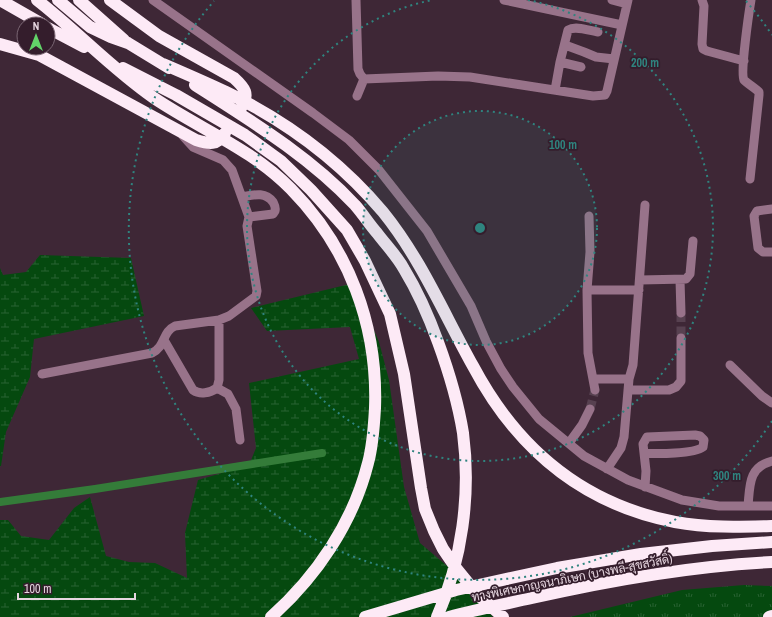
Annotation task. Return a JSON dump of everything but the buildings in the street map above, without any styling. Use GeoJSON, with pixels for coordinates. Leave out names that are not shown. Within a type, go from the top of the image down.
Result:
{"type":"FeatureCollection","features":[{"type":"Feature","properties":{"kind":"highway"},"geometry":{"type":"LineString","coordinates":[[0,0],[28,16]]}},
{"type":"Feature","properties":{"kind":"highway"},"geometry":{"type":"LineString","coordinates":[[37,0],[102,57],[155,98],[241,149],[267,168],[290,188],[308,208],[335,246],[347,268],[365,314],[371,340],[375,393],[373,440],[361,486],[343,527],[316,570],[294,595],[271,617]]}},
{"type":"Feature","properties":{"kind":"highway"},"geometry":{"type":"LineString","coordinates":[[58,0],[90,27],[128,43]]}},
{"type":"Feature","properties":{"kind":"highway"},"geometry":{"type":"LineString","coordinates":[[79,0],[128,43],[276,137],[316,168],[355,206],[404,269],[430,319],[448,368],[463,433],[466,478],[458,550],[452,576],[437,617]]}},
{"type":"Feature","properties":{"kind":"highway"},"geometry":{"type":"LineString","coordinates":[[0,44],[39,55],[196,140],[207,143],[220,141],[246,101],[247,95],[242,85],[234,78],[171,44],[138,22],[110,0]]}},
{"type":"Feature","properties":{"kind":"highway"},"geometry":{"type":"LineString","coordinates":[[56,32],[176,95],[244,135],[281,161],[347,230],[365,261],[390,314],[404,374],[425,509],[443,549],[456,568],[478,595],[503,617]]}},
{"type":"Feature","properties":{"kind":"highway"},"geometry":{"type":"LineString","coordinates":[[163,64],[226,92],[285,125],[338,166],[362,189],[384,213],[420,266],[473,368],[502,412],[535,452],[554,468],[592,492],[632,510],[652,517],[700,526],[741,528],[772,526]]}},
{"type":"Feature","properties":{"kind":"highway","name":"ทางพิเศษกาญจนาภิเษก (บางพลี-สุขสวัสดิ์)"},"geometry":{"type":"LineString","coordinates":[[365,617],[456,590],[556,568],[641,554],[712,546],[772,542]]}},
{"type":"Feature","properties":{"kind":"highway","name":"ทางพิเศษกาญจนาภิเษก (บางพลี-สุขสวัสดิ์)"},"geometry":{"type":"LineString","coordinates":[[449,617],[560,591],[643,576],[705,567],[772,562]]}},
{"type":"Feature","properties":{"kind":"street"},"geometry":{"type":"LineString","coordinates":[[153,0],[281,89],[331,126],[349,140],[379,170],[426,231],[471,306],[486,341],[501,369],[513,387],[539,419],[569,444],[584,456],[628,480],[682,500],[719,506],[772,506]]}},
{"type":"Feature","properties":{"kind":"street"},"geometry":{"type":"LineString","coordinates":[[356,0],[358,69],[364,79]]}},
{"type":"Feature","properties":{"kind":"street"},"geometry":{"type":"LineString","coordinates":[[504,0],[622,25]]}},
{"type":"Feature","properties":{"kind":"street"},"geometry":{"type":"LineString","coordinates":[[364,79],[438,76],[470,77],[593,96],[605,95],[628,2],[612,0]]}},
{"type":"Feature","properties":{"kind":"street"},"geometry":{"type":"LineString","coordinates":[[702,0],[704,6],[703,49],[744,61]]}},
{"type":"Feature","properties":{"kind":"street"},"geometry":{"type":"LineString","coordinates":[[750,179],[759,95],[759,92],[745,81],[743,77],[751,0]]}},
{"type":"Feature","properties":{"kind":"street"},"geometry":{"type":"LineString","coordinates":[[555,90],[568,30],[571,28],[577,28],[598,32]]}},
{"type":"Feature","properties":{"kind":"street"},"geometry":{"type":"LineString","coordinates":[[565,45],[596,58],[614,59]]}},
{"type":"Feature","properties":{"kind":"street"},"geometry":{"type":"LineString","coordinates":[[560,62],[580,67]]}},
{"type":"Feature","properties":{"kind":"street"},"geometry":{"type":"LineString","coordinates":[[357,96],[364,79]]}},
{"type":"Feature","properties":{"kind":"street"},"geometry":{"type":"LineString","coordinates":[[42,374],[152,353],[158,350],[170,329],[175,326],[219,320],[229,316],[256,296],[257,291],[247,226],[249,217],[232,170],[223,160],[193,147],[179,131]]}},
{"type":"Feature","properties":{"kind":"street"},"geometry":{"type":"LineString","coordinates":[[242,197],[265,195],[270,198],[275,207],[275,211],[272,214],[249,217]]}},
{"type":"Feature","properties":{"kind":"street"},"geometry":{"type":"LineString","coordinates":[[607,469],[621,448],[624,437],[629,379],[633,365],[645,205]]}},
{"type":"Feature","properties":{"kind":"street"},"geometry":{"type":"LineString","coordinates":[[772,209],[757,211],[754,216],[758,248],[762,252],[772,252]]}},
{"type":"Feature","properties":{"kind":"street"},"geometry":{"type":"LineString","coordinates":[[589,216],[590,252],[587,290],[588,353],[595,390]]}},
{"type":"Feature","properties":{"kind":"street"},"geometry":{"type":"LineString","coordinates":[[640,280],[686,279],[690,274],[693,241]]}},
{"type":"Feature","properties":{"kind":"street"},"geometry":{"type":"LineString","coordinates":[[680,280],[681,313]]}},
{"type":"Feature","properties":{"kind":"street"},"geometry":{"type":"LineString","coordinates":[[587,290],[639,290]]}},
{"type":"Feature","properties":{"kind":"street"},"geometry":{"type":"LineString","coordinates":[[164,340],[193,390],[197,393],[213,391],[217,388],[219,380],[219,320]]}},
{"type":"Feature","properties":{"kind":"street"},"geometry":{"type":"LineString","coordinates":[[628,390],[669,390],[676,387],[681,381],[681,338]]}},
{"type":"Feature","properties":{"kind":"street"},"geometry":{"type":"LineString","coordinates":[[730,365],[772,403]]}},
{"type":"Feature","properties":{"kind":"street"},"geometry":{"type":"LineString","coordinates":[[594,379],[629,379]]}},
{"type":"Feature","properties":{"kind":"street"},"geometry":{"type":"LineString","coordinates":[[217,388],[228,394],[236,409],[240,440]]}},
{"type":"Feature","properties":{"kind":"street"},"geometry":{"type":"LineString","coordinates":[[569,444],[582,425],[590,409]]}},
{"type":"Feature","properties":{"kind":"street"},"geometry":{"type":"LineString","coordinates":[[644,453],[696,450],[703,447],[704,440],[700,436],[695,435],[651,436],[645,440],[643,444],[644,453],[646,471],[645,487]]}},
{"type":"Feature","properties":{"kind":"street"},"geometry":{"type":"LineString","coordinates":[[748,506],[750,482],[754,473],[761,465],[772,461]]}},
{"type":"Feature","properties":{"kind":"green space"},"geometry":{"type":"Polygon","coordinates":[[[40,255],[131,258],[144,316],[34,339],[30,377],[6,432],[0,466],[0,268],[3,275],[26,272],[40,255]]]}},
{"type":"Feature","properties":{"kind":"green space"},"geometry":{"type":"Polygon","coordinates":[[[354,283],[379,342],[389,380],[404,487],[420,543],[453,571],[493,617],[0,617],[0,520],[8,520],[21,536],[49,540],[74,508],[90,497],[106,556],[129,562],[155,563],[187,578],[185,533],[198,480],[249,465],[256,448],[249,383],[359,359],[350,327],[267,331],[251,308],[354,283]]]}},
{"type":"Feature","properties":{"kind":"green space"},"geometry":{"type":"Polygon","coordinates":[[[744,585],[772,586],[772,617],[570,617],[682,590],[744,585]]]}},
{"type":"Feature","properties":{"kind":"waterway"},"geometry":{"type":"LineString","coordinates":[[0,502],[95,489],[322,453]]}},
{"type":"Feature","properties":{"kind":"tunnel"},"geometry":{"type":"LineString","coordinates":[[681,313],[681,338]]}},
{"type":"Feature","properties":{"kind":"tunnel"},"geometry":{"type":"LineString","coordinates":[[590,409],[595,390]]}}]}
